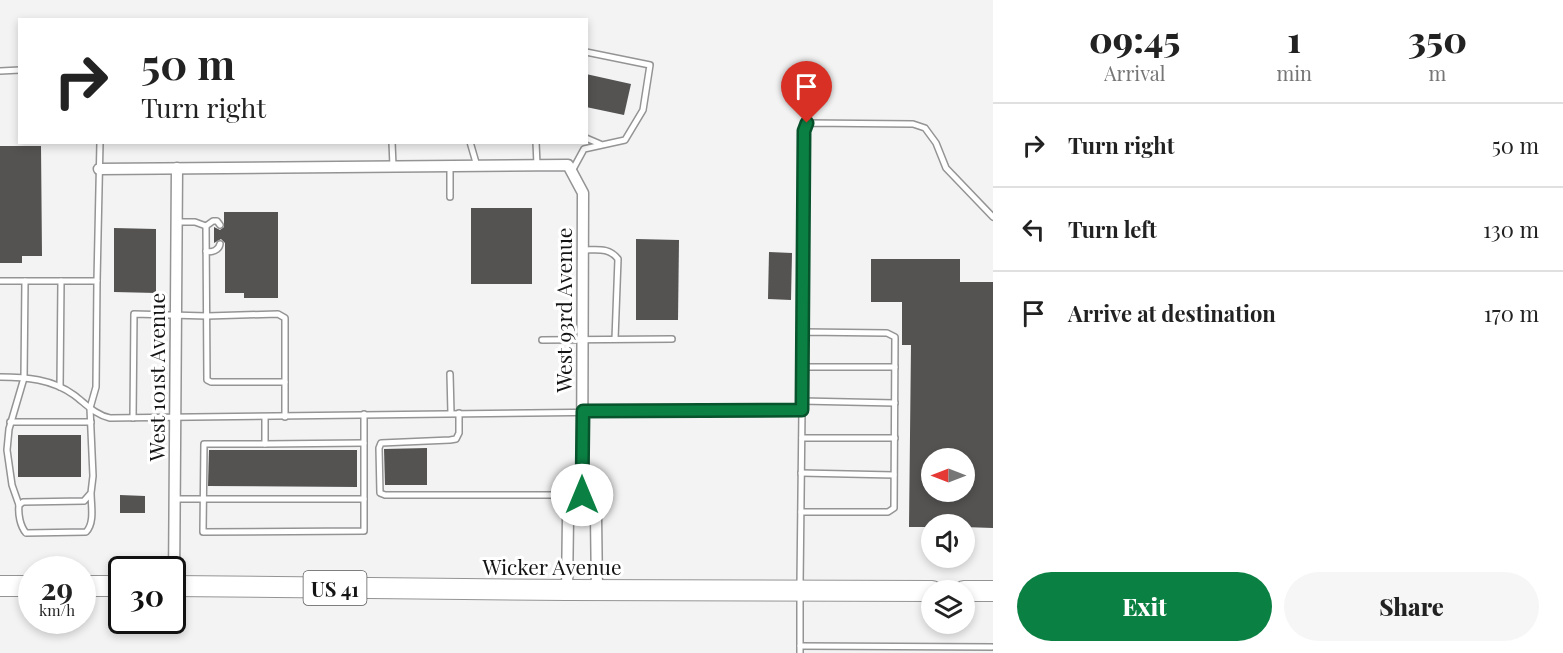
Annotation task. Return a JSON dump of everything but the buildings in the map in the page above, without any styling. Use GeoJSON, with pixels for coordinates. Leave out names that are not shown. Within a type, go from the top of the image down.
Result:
{"type":"FeatureCollection","features":[{"type":"Feature","properties":{"kind":"highway"},"geometry":{"type":"LineString","coordinates":[[0,586],[18,586]]}},
{"type":"Feature","properties":{"kind":"highway","name":"Wicker Avenue"},"geometry":{"type":"LineString","coordinates":[[186,586],[597,591],[921,591]]}},
{"type":"Feature","properties":{"kind":"highway"},"geometry":{"type":"LineString","coordinates":[[975,591],[993,591]]}},
{"type":"Feature","properties":{"kind":"street"},"geometry":{"type":"LineString","coordinates":[[99,169],[393,166],[537,166],[570,169]]}},
{"type":"Feature","properties":{"kind":"street","name":"West 101st Avenue"},"geometry":{"type":"LineString","coordinates":[[174,556],[177,168]]}},
{"type":"Feature","properties":{"kind":"street","name":"West 93rd Avenue"},"geometry":{"type":"LineString","coordinates":[[567,590],[568,518],[582,495],[583,411],[583,193],[570,169]]}},
{"type":"Feature","properties":{"kind":"street","name":"West 93rd Avenue"},"geometry":{"type":"LineString","coordinates":[[582,495],[596,517],[597,591]]}},
{"type":"Feature","properties":{"kind":"lane"},"geometry":{"type":"LineString","coordinates":[[570,169],[584,149],[625,140],[644,110],[650,65],[588,52]]}},
{"type":"Feature","properties":{"kind":"lane"},"geometry":{"type":"LineString","coordinates":[[0,71],[18,70]]}},
{"type":"Feature","properties":{"kind":"lane"},"geometry":{"type":"LineString","coordinates":[[992,647],[800,650],[804,131],[807,123],[913,124],[925,128],[936,143],[946,168],[993,217]]}},
{"type":"Feature","properties":{"kind":"lane"},"geometry":{"type":"LineString","coordinates":[[588,139],[601,145]]}},
{"type":"Feature","properties":{"kind":"lane"},"geometry":{"type":"LineString","coordinates":[[25,281],[24,378],[10,422],[7,450],[22,529],[26,533],[86,532],[91,522],[93,476],[90,408],[96,387],[100,144]]}},
{"type":"Feature","properties":{"kind":"lane"},"geometry":{"type":"LineString","coordinates":[[392,144],[393,166]]}},
{"type":"Feature","properties":{"kind":"lane"},"geometry":{"type":"LineString","coordinates":[[471,144],[477,166]]}},
{"type":"Feature","properties":{"kind":"lane"},"geometry":{"type":"LineString","coordinates":[[536,144],[537,166]]}},
{"type":"Feature","properties":{"kind":"lane"},"geometry":{"type":"LineString","coordinates":[[450,166],[450,197]]}},
{"type":"Feature","properties":{"kind":"lane"},"geometry":{"type":"LineString","coordinates":[[206,226],[213,221],[217,221],[220,225]]}},
{"type":"Feature","properties":{"kind":"lane"},"geometry":{"type":"LineString","coordinates":[[177,222],[195,222],[206,226]]}},
{"type":"Feature","properties":{"kind":"lane"},"geometry":{"type":"LineString","coordinates":[[206,226],[207,380],[211,382],[285,381]]}},
{"type":"Feature","properties":{"kind":"lane"},"geometry":{"type":"LineString","coordinates":[[206,251],[214,251],[220,244]]}},
{"type":"Feature","properties":{"kind":"lane"},"geometry":{"type":"LineString","coordinates":[[583,250],[607,250],[614,253],[618,260],[615,339]]}},
{"type":"Feature","properties":{"kind":"lane"},"geometry":{"type":"LineString","coordinates":[[0,281],[97,281]]}},
{"type":"Feature","properties":{"kind":"lane"},"geometry":{"type":"LineString","coordinates":[[60,387],[61,281]]}},
{"type":"Feature","properties":{"kind":"lane"},"geometry":{"type":"LineString","coordinates":[[133,418],[134,314],[282,315],[285,318],[285,417]]}},
{"type":"Feature","properties":{"kind":"lane"},"geometry":{"type":"LineString","coordinates":[[801,512],[888,512],[894,508],[896,338],[887,333],[804,332]]}},
{"type":"Feature","properties":{"kind":"lane"},"geometry":{"type":"LineString","coordinates":[[542,340],[672,339]]}},
{"type":"Feature","properties":{"kind":"lane"},"geometry":{"type":"LineString","coordinates":[[803,367],[895,367]]}},
{"type":"Feature","properties":{"kind":"lane"},"geometry":{"type":"LineString","coordinates":[[450,374],[451,413]]}},
{"type":"Feature","properties":{"kind":"lane"},"geometry":{"type":"LineString","coordinates":[[0,377],[45,381],[74,394],[90,408],[110,418],[802,410]]}},
{"type":"Feature","properties":{"kind":"lane"},"geometry":{"type":"LineString","coordinates":[[802,401],[895,403]]}},
{"type":"Feature","properties":{"kind":"lane"},"geometry":{"type":"LineString","coordinates":[[459,413],[459,433],[456,439],[381,442],[379,448],[380,493],[385,495],[582,495]]}},
{"type":"Feature","properties":{"kind":"lane"},"geometry":{"type":"LineString","coordinates":[[364,414],[364,443],[364,531],[203,532],[204,444],[364,443]]}},
{"type":"Feature","properties":{"kind":"lane"},"geometry":{"type":"LineString","coordinates":[[265,444],[266,417]]}},
{"type":"Feature","properties":{"kind":"lane"},"geometry":{"type":"LineString","coordinates":[[10,422],[91,422]]}},
{"type":"Feature","properties":{"kind":"lane"},"geometry":{"type":"LineString","coordinates":[[802,438],[895,438]]}},
{"type":"Feature","properties":{"kind":"lane"},"geometry":{"type":"LineString","coordinates":[[801,473],[894,475]]}},
{"type":"Feature","properties":{"kind":"lane"},"geometry":{"type":"LineString","coordinates":[[19,505],[23,502],[84,501],[91,493]]}},
{"type":"Feature","properties":{"kind":"lane"},"geometry":{"type":"LineString","coordinates":[[175,499],[364,499]]}},
{"type":"Feature","properties":{"kind":"route"},"geometry":{"type":"LineString","coordinates":[[582,495],[583,411],[802,410],[804,131],[807,123]]}}]}
